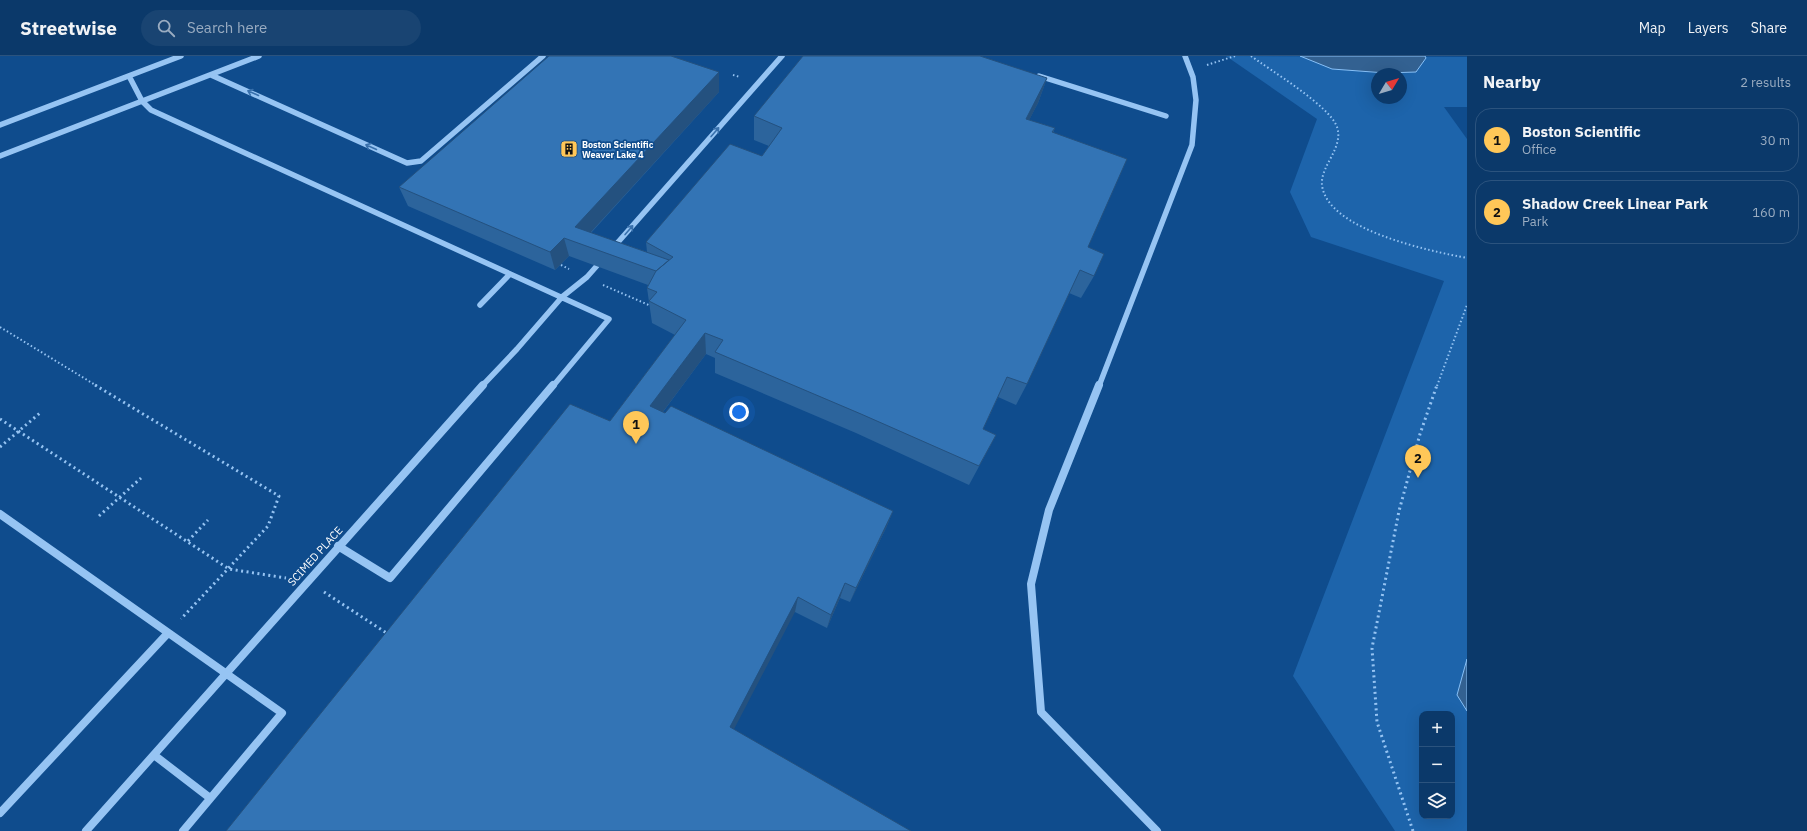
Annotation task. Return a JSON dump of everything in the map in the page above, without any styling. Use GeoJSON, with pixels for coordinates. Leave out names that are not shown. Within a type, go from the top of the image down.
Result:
{"type":"FeatureCollection","features":[{"type":"Feature","properties":{"kind":"lane"},"geometry":{"type":"LineString","coordinates":[[0,125],[182,56]]}},
{"type":"Feature","properties":{"kind":"lane"},"geometry":{"type":"LineString","coordinates":[[0,156],[259,56]]}},
{"type":"Feature","properties":{"kind":"lane"},"geometry":{"type":"LineString","coordinates":[[211,75],[407,163],[421,161],[543,56]]}},
{"type":"Feature","properties":{"kind":"lane","name":"SCIMED PLACE"},"geometry":{"type":"LineString","coordinates":[[86,831],[338,546],[562,297],[587,277],[782,56]]}},
{"type":"Feature","properties":{"kind":"lane"},"geometry":{"type":"LineString","coordinates":[[1157,831],[1041,712],[1032,584],[1049,510],[1086,419],[1192,145],[1195,128],[1196,105],[1190,66],[1185,56]]}},
{"type":"Feature","properties":{"kind":"lane"},"geometry":{"type":"LineString","coordinates":[[1032,74],[1166,116]]}},
{"type":"Feature","properties":{"kind":"lane"},"geometry":{"type":"LineString","coordinates":[[129,76],[142,101],[151,110],[609,319],[390,578],[338,546]]}},
{"type":"Feature","properties":{"kind":"lane"},"geometry":{"type":"LineString","coordinates":[[480,305],[510,274]]}},
{"type":"Feature","properties":{"kind":"lane"},"geometry":{"type":"LineString","coordinates":[[0,514],[282,713],[183,831]]}},
{"type":"Feature","properties":{"kind":"lane"},"geometry":{"type":"LineString","coordinates":[[0,812],[168,633]]}},
{"type":"Feature","properties":{"kind":"lane"},"geometry":{"type":"LineString","coordinates":[[154,755],[210,798]]}},
{"type":"Feature","properties":{"kind":"path"},"geometry":{"type":"LineString","coordinates":[[1251,56],[1322,108],[1333,119],[1337,127],[1338,138],[1322,184],[1326,200],[1332,208],[1353,223],[1378,235],[1442,254],[1467,258]]}},
{"type":"Feature","properties":{"kind":"path"},"geometry":{"type":"LineString","coordinates":[[607,287],[653,307]]}},
{"type":"Feature","properties":{"kind":"path"},"geometry":{"type":"LineString","coordinates":[[1412,831],[1377,722],[1372,648],[1399,511],[1420,434],[1448,353],[1467,304]]}},
{"type":"Feature","properties":{"kind":"path"},"geometry":{"type":"LineString","coordinates":[[0,327],[279,496],[268,526],[182,619]]}},
{"type":"Feature","properties":{"kind":"path"},"geometry":{"type":"LineString","coordinates":[[0,447],[40,413]]}},
{"type":"Feature","properties":{"kind":"path"},"geometry":{"type":"LineString","coordinates":[[0,419],[188,541],[228,569],[307,582],[394,638]]}},
{"type":"Feature","properties":{"kind":"path"},"geometry":{"type":"LineString","coordinates":[[100,516],[140,478]]}},
{"type":"Feature","properties":{"kind":"path"},"geometry":{"type":"LineString","coordinates":[[188,541],[208,520]]}},
{"type":"Feature","properties":{"kind":"shaded area"},"geometry":{"type":"Polygon","coordinates":[[[1226,56],[1467,57],[1467,107],[1444,107],[1467,139],[1467,831],[1395,831],[1293,676],[1444,281],[1311,237],[1290,192],[1317,119],[1226,56]]]}},
{"type":"Feature","properties":{"kind":"shaded area"},"geometry":{"type":"Polygon","coordinates":[[[1300,56],[1425,56],[1426,58],[1416,72],[1407,72],[1407,68],[1371,68],[1371,72],[1332,69],[1300,56]]]}},
{"type":"Feature","properties":{"kind":"shaded area"},"geometry":{"type":"Polygon","coordinates":[[[1467,659],[1467,711],[1457,695],[1467,659]]]}},
{"type":"Feature","properties":{"kind":"building","name":"Boston Scientific Weaver Lake 4"},"geometry":{"type":"Polygon","coordinates":[[[549,56],[671,56],[719,72],[575,227],[669,260],[656,271],[564,238],[550,252],[399,187],[549,56]]]}},
{"type":"Feature","properties":{"kind":"building"},"geometry":{"type":"Polygon","coordinates":[[[803,56],[980,56],[1047,78],[1026,119],[1055,128],[1052,132],[1127,159],[1088,247],[1104,254],[1094,276],[1080,270],[1027,384],[1007,377],[983,429],[996,435],[979,466],[715,352],[723,340],[705,333],[650,406],[665,413],[671,406],[893,511],[856,588],[845,583],[831,615],[798,597],[730,727],[911,831],[226,831],[570,404],[610,421],[686,320],[649,301],[657,292],[647,288],[656,271],[673,257],[646,242],[730,144],[762,156],[782,128],[754,116],[803,56]]]}},
{"type":"Feature","properties":{"kind":"place","name":"Boston Scientific Weaver Lake 4"},"geometry":{"type":"Point","coordinates":[569,149]}},
{"type":"Feature","properties":{"kind":"place","name":"Boston Scientific"},"geometry":{"type":"Point","coordinates":[636,444]}},
{"type":"Feature","properties":{"kind":"place","name":"Shadow Creek Linear Park"},"geometry":{"type":"Point","coordinates":[1418,478]}}]}
